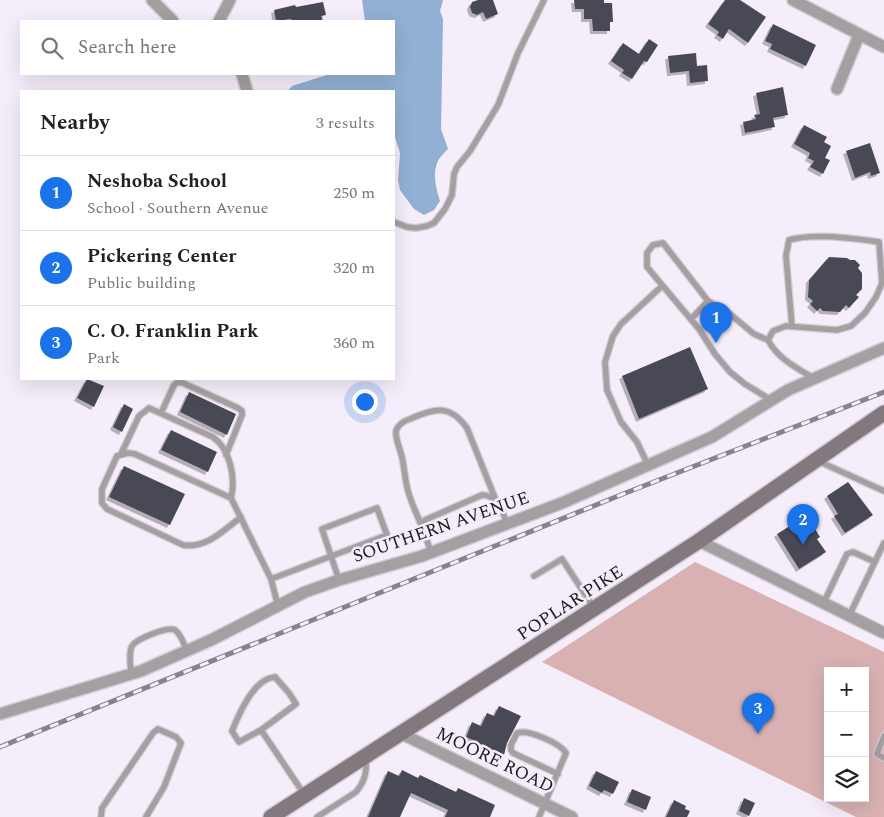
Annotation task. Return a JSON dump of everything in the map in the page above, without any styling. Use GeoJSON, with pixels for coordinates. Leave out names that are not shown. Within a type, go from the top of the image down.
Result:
{"type":"FeatureCollection","features":[{"type":"Feature","properties":{"kind":"main road","name":"POPLAR PIKE"},"geometry":{"type":"LineString","coordinates":[[271,817],[699,541],[884,413]]}},
{"type":"Feature","properties":{"kind":"street"},"geometry":{"type":"LineString","coordinates":[[152,0],[173,20]]}},
{"type":"Feature","properties":{"kind":"street"},"geometry":{"type":"LineString","coordinates":[[220,20],[230,0]]}},
{"type":"Feature","properties":{"kind":"street"},"geometry":{"type":"LineString","coordinates":[[793,0],[884,47]]}},
{"type":"Feature","properties":{"kind":"street"},"geometry":{"type":"LineString","coordinates":[[837,89],[859,35]]}},
{"type":"Feature","properties":{"kind":"street"},"geometry":{"type":"LineString","coordinates":[[242,75],[247,90]]}},
{"type":"Feature","properties":{"kind":"street","name":"SOUTHERN AVENUE"},"geometry":{"type":"LineString","coordinates":[[0,714],[141,671],[187,651],[305,592],[432,552],[562,502],[712,438],[788,390],[884,348]]}},
{"type":"Feature","properties":{"kind":"street"},"geometry":{"type":"LineString","coordinates":[[699,541],[884,633]]}},
{"type":"Feature","properties":{"kind":"street","name":"MOORE ROAD"},"geometry":{"type":"LineString","coordinates":[[402,734],[572,817]]}},
{"type":"Feature","properties":{"kind":"lane"},"geometry":{"type":"LineString","coordinates":[[395,222],[407,227],[427,226],[434,223],[446,209],[452,194],[454,174],[457,167],[470,151],[498,105],[518,53],[544,0]]}},
{"type":"Feature","properties":{"kind":"lane"},"geometry":{"type":"LineString","coordinates":[[768,340],[773,331],[786,326],[837,330],[851,326],[865,314],[882,283],[882,243],[860,239],[801,236],[789,240],[786,256],[792,326]]}},
{"type":"Feature","properties":{"kind":"lane"},"geometry":{"type":"LineString","coordinates":[[771,400],[730,372],[691,320],[647,267],[647,253],[653,245],[663,243],[708,301],[730,314],[754,334],[768,340],[773,350],[791,365],[815,378]]}},
{"type":"Feature","properties":{"kind":"lane"},"geometry":{"type":"LineString","coordinates":[[648,465],[637,442],[621,422],[607,390],[605,362],[613,336],[621,324],[662,286]]}},
{"type":"Feature","properties":{"kind":"lane"},"geometry":{"type":"LineString","coordinates":[[691,320],[708,301]]}},
{"type":"Feature","properties":{"kind":"lane"},"geometry":{"type":"LineString","coordinates":[[161,413],[174,385],[178,382],[184,382],[238,408],[242,411],[242,415],[226,454]]}},
{"type":"Feature","properties":{"kind":"lane"},"geometry":{"type":"LineString","coordinates":[[241,517],[210,540],[191,546],[176,542],[107,508],[102,503],[102,489],[117,456],[121,454],[139,416],[144,411],[149,408],[213,436],[220,442],[226,454],[233,483],[231,498],[241,517],[270,579],[278,606]]}},
{"type":"Feature","properties":{"kind":"lane"},"geometry":{"type":"LineString","coordinates":[[432,552],[409,496],[396,431],[398,425],[430,411],[438,409],[445,411],[460,418],[467,428],[507,523]]}},
{"type":"Feature","properties":{"kind":"lane"},"geometry":{"type":"LineString","coordinates":[[121,454],[135,454],[231,498]]}},
{"type":"Feature","properties":{"kind":"lane"},"geometry":{"type":"LineString","coordinates":[[816,460],[884,492]]}},
{"type":"Feature","properties":{"kind":"lane"},"geometry":{"type":"LineString","coordinates":[[422,527],[425,520],[482,495],[495,498]]}},
{"type":"Feature","properties":{"kind":"lane"},"geometry":{"type":"LineString","coordinates":[[270,579],[331,557],[387,535],[377,508],[322,529],[331,557],[339,580]]}},
{"type":"Feature","properties":{"kind":"lane"},"geometry":{"type":"LineString","coordinates":[[849,616],[884,543]]}},
{"type":"Feature","properties":{"kind":"lane"},"geometry":{"type":"LineString","coordinates":[[823,604],[846,554],[853,552],[875,562]]}},
{"type":"Feature","properties":{"kind":"lane"},"geometry":{"type":"LineString","coordinates":[[534,576],[562,560],[595,609]]}},
{"type":"Feature","properties":{"kind":"lane"},"geometry":{"type":"LineString","coordinates":[[131,674],[130,654],[132,646],[147,637],[167,629],[172,629],[176,631],[187,651]]}},
{"type":"Feature","properties":{"kind":"lane"},"geometry":{"type":"LineString","coordinates":[[268,677],[275,677],[296,704],[261,730],[239,742],[232,731],[238,715],[253,692],[262,681],[268,677]]}},
{"type":"Feature","properties":{"kind":"lane"},"geometry":{"type":"LineString","coordinates":[[101,817],[102,808],[153,733],[158,729],[176,737],[181,743],[164,787],[146,817]]}},
{"type":"Feature","properties":{"kind":"lane"},"geometry":{"type":"LineString","coordinates":[[261,730],[305,796]]}},
{"type":"Feature","properties":{"kind":"lane"},"geometry":{"type":"LineString","coordinates":[[538,817],[558,774],[566,753],[563,748],[527,732],[517,733],[511,745],[513,753],[558,774]]}},
{"type":"Feature","properties":{"kind":"lane"},"geometry":{"type":"LineString","coordinates":[[884,736],[877,754],[884,758]]}},
{"type":"Feature","properties":{"kind":"lane"},"geometry":{"type":"LineString","coordinates":[[317,817],[356,792],[361,786],[367,773],[366,757]]}},
{"type":"Feature","properties":{"kind":"shaded area"},"geometry":{"type":"Polygon","coordinates":[[[695,562],[884,652],[884,817],[856,817],[826,802],[869,802],[869,667],[824,667],[824,801],[542,662],[695,562]]]}},
{"type":"Feature","properties":{"kind":"water"},"geometry":{"type":"Polygon","coordinates":[[[362,0],[443,0],[440,11],[443,19],[441,129],[448,149],[439,159],[435,170],[436,186],[440,201],[434,210],[424,215],[414,209],[400,190],[398,180],[400,153],[395,137],[395,90],[289,90],[292,86],[327,75],[395,75],[395,20],[365,20],[362,0]]]}},
{"type":"Feature","properties":{"kind":"building"},"geometry":{"type":"Polygon","coordinates":[[[493,0],[498,14],[486,19],[483,12],[477,15],[472,13],[470,7],[472,2],[493,0]]]}},
{"type":"Feature","properties":{"kind":"building"},"geometry":{"type":"Polygon","coordinates":[[[574,0],[604,0],[604,3],[612,3],[613,22],[610,22],[610,31],[593,31],[592,19],[584,19],[584,9],[575,9],[574,0]]]}},
{"type":"Feature","properties":{"kind":"building"},"geometry":{"type":"Polygon","coordinates":[[[725,0],[740,0],[766,17],[748,43],[729,29],[723,39],[717,35],[719,32],[708,24],[725,0]]]}},
{"type":"Feature","properties":{"kind":"building"},"geometry":{"type":"Polygon","coordinates":[[[323,2],[326,15],[321,16],[323,20],[276,20],[274,10],[295,5],[296,7],[323,2]]]}},
{"type":"Feature","properties":{"kind":"building"},"geometry":{"type":"Polygon","coordinates":[[[773,24],[816,45],[806,66],[770,49],[772,44],[765,41],[773,24]]]}},
{"type":"Feature","properties":{"kind":"building"},"geometry":{"type":"Polygon","coordinates":[[[649,39],[658,45],[647,62],[644,61],[632,79],[622,73],[624,70],[611,61],[623,43],[639,54],[649,39]]]}},
{"type":"Feature","properties":{"kind":"building"},"geometry":{"type":"Polygon","coordinates":[[[696,53],[697,66],[707,65],[708,81],[690,83],[689,71],[670,73],[668,56],[696,53]]]}},
{"type":"Feature","properties":{"kind":"building"},"geometry":{"type":"Polygon","coordinates":[[[783,87],[788,115],[773,118],[775,127],[745,133],[743,122],[756,119],[754,115],[760,114],[756,93],[783,87]]]}},
{"type":"Feature","properties":{"kind":"building"},"geometry":{"type":"Polygon","coordinates":[[[804,125],[827,137],[824,142],[831,146],[825,158],[830,160],[823,174],[810,167],[814,161],[808,158],[810,153],[794,144],[804,125]]]}},
{"type":"Feature","properties":{"kind":"building"},"geometry":{"type":"Polygon","coordinates":[[[870,143],[880,173],[871,176],[870,172],[855,178],[846,151],[870,143]]]}},
{"type":"Feature","properties":{"kind":"building"},"geometry":{"type":"Polygon","coordinates":[[[829,257],[855,260],[860,265],[858,268],[862,273],[862,289],[856,295],[859,297],[849,308],[846,305],[840,312],[823,311],[820,308],[817,311],[810,304],[813,301],[808,297],[809,280],[829,257]]]}},
{"type":"Feature","properties":{"kind":"building"},"geometry":{"type":"Polygon","coordinates":[[[690,347],[708,389],[639,419],[622,376],[690,347]]]}},
{"type":"Feature","properties":{"kind":"building"},"geometry":{"type":"Polygon","coordinates":[[[86,380],[104,386],[94,407],[77,398],[86,380]]]}},
{"type":"Feature","properties":{"kind":"building"},"geometry":{"type":"Polygon","coordinates":[[[189,392],[236,414],[227,435],[180,412],[189,392]]]}},
{"type":"Feature","properties":{"kind":"building"},"geometry":{"type":"Polygon","coordinates":[[[124,404],[133,409],[122,432],[113,427],[124,404]]]}},
{"type":"Feature","properties":{"kind":"building"},"geometry":{"type":"Polygon","coordinates":[[[171,430],[217,452],[208,472],[161,450],[171,430]]]}},
{"type":"Feature","properties":{"kind":"building"},"geometry":{"type":"Polygon","coordinates":[[[124,466],[185,494],[170,525],[109,497],[124,466]]]}},
{"type":"Feature","properties":{"kind":"building"},"geometry":{"type":"Polygon","coordinates":[[[848,482],[873,515],[845,533],[834,516],[838,514],[827,496],[848,482]]]}},
{"type":"Feature","properties":{"kind":"building"},"geometry":{"type":"Polygon","coordinates":[[[804,517],[812,531],[815,529],[820,537],[817,539],[826,552],[799,569],[777,534],[804,517]]]}},
{"type":"Feature","properties":{"kind":"building"},"geometry":{"type":"Polygon","coordinates":[[[499,706],[521,716],[507,743],[504,755],[466,737],[472,722],[481,726],[487,713],[494,716],[499,706]]]}},
{"type":"Feature","properties":{"kind":"building"},"geometry":{"type":"Polygon","coordinates":[[[402,770],[418,778],[420,775],[456,792],[458,788],[495,805],[490,817],[445,817],[448,810],[411,793],[400,817],[368,817],[388,771],[399,776],[402,770]]]}},
{"type":"Feature","properties":{"kind":"building"},"geometry":{"type":"Polygon","coordinates":[[[596,771],[619,782],[613,794],[604,790],[602,793],[589,786],[596,771]]]}},
{"type":"Feature","properties":{"kind":"building"},"geometry":{"type":"Polygon","coordinates":[[[632,789],[651,797],[646,810],[627,802],[632,789]]]}},
{"type":"Feature","properties":{"kind":"building"},"geometry":{"type":"Polygon","coordinates":[[[744,798],[755,803],[749,816],[739,811],[744,798]]]}},
{"type":"Feature","properties":{"kind":"building"},"geometry":{"type":"Polygon","coordinates":[[[674,800],[686,806],[685,809],[690,811],[687,817],[666,817],[674,800]]]}},
{"type":"Feature","properties":{"kind":"railway"},"geometry":{"type":"LineString","coordinates":[[0,747],[623,494],[884,392]]}},
{"type":"Feature","properties":{"kind":"place","name":"Neshoba School"},"geometry":{"type":"Point","coordinates":[716,343]}},
{"type":"Feature","properties":{"kind":"place","name":"Pickering Center"},"geometry":{"type":"Point","coordinates":[803,545]}},
{"type":"Feature","properties":{"kind":"place","name":"C. O. Franklin Park"},"geometry":{"type":"Point","coordinates":[758,734]}}]}
